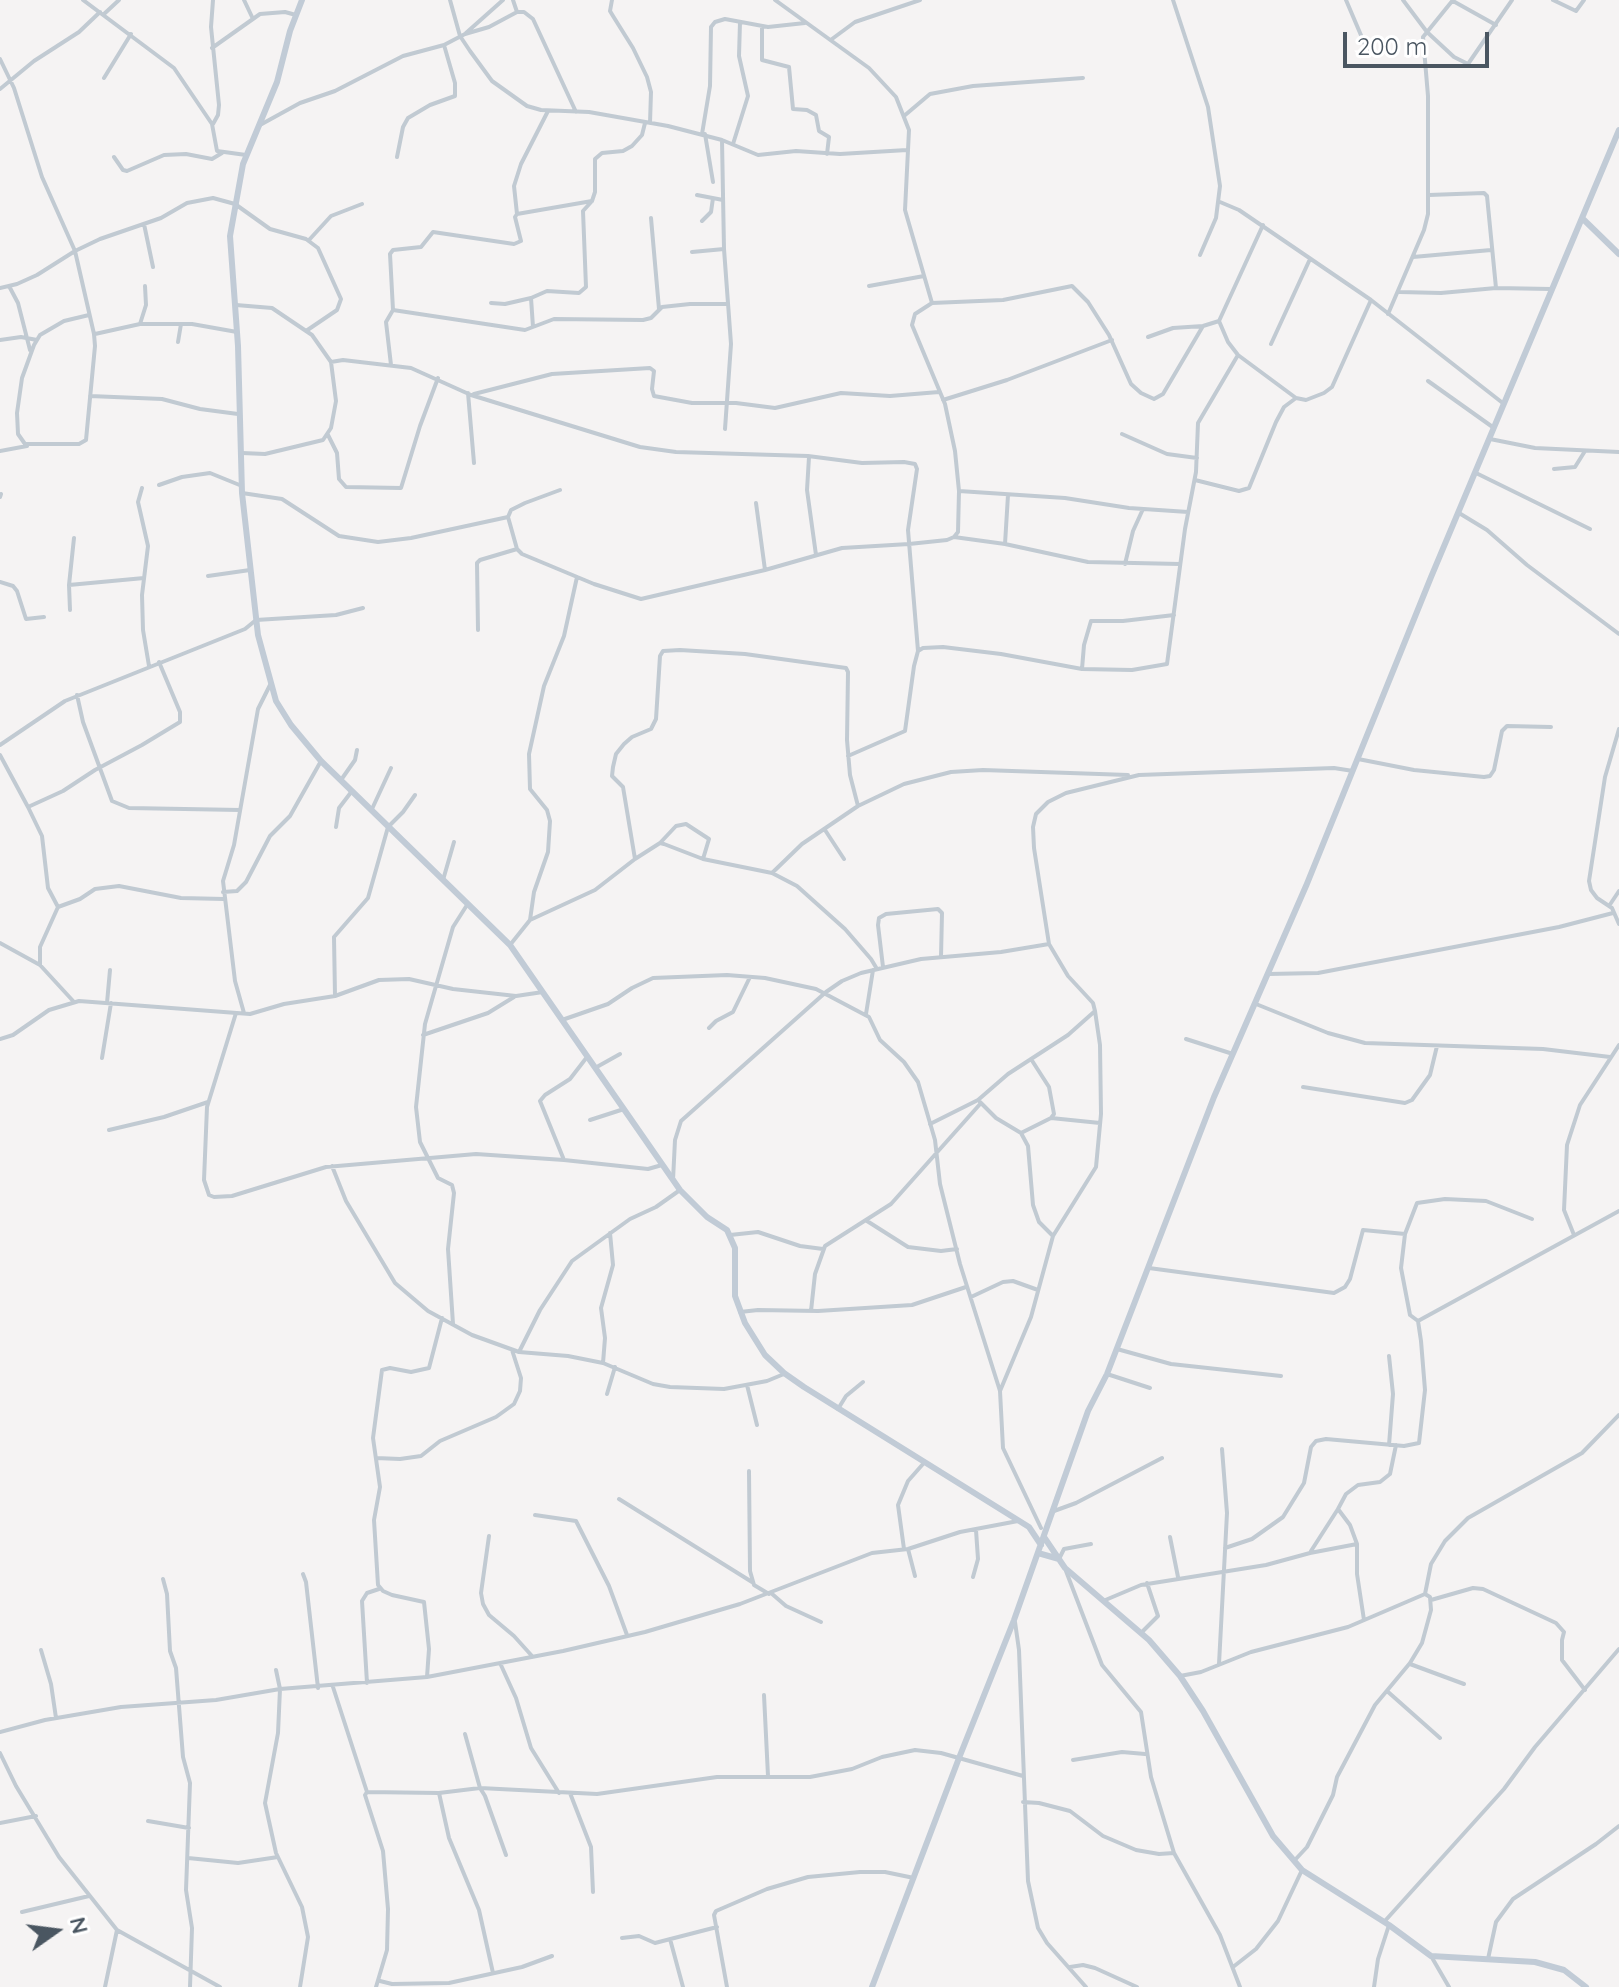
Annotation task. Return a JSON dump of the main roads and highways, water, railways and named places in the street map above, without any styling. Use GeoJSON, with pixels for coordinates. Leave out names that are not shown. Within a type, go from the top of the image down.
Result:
{"type":"FeatureCollection","features":[{"type":"Feature","properties":{"kind":"main road"},"geometry":{"type":"LineString","coordinates":[[302,0],[277,82],[246,155],[235,204],[230,249],[236,305],[242,490],[250,570],[258,635],[270,685],[280,709],[321,761],[510,945],[680,1190],[691,1204],[730,1235],[735,1248],[734,1287],[740,1312],[765,1355],[784,1373],[923,1464],[1029,1527],[1045,1528]]}},
{"type":"Feature","properties":{"kind":"main road"},"geometry":{"type":"LineString","coordinates":[[872,1987],[1014,1620],[1088,1411],[1107,1374],[1193,1150],[1619,130]]}},
{"type":"Feature","properties":{"kind":"main road"},"geometry":{"type":"LineString","coordinates":[[1582,218],[1619,254]]}},
{"type":"Feature","properties":{"kind":"main road"},"geometry":{"type":"LineString","coordinates":[[1029,1527],[1040,1549],[1059,1559]]}},
{"type":"Feature","properties":{"kind":"main road"},"geometry":{"type":"LineString","coordinates":[[1044,1537],[1065,1568],[1141,1633],[1180,1676],[1266,1824],[1302,1870],[1387,1923],[1431,1956],[1515,1960],[1551,1966],[1564,1970],[1586,1987]]}}]}
